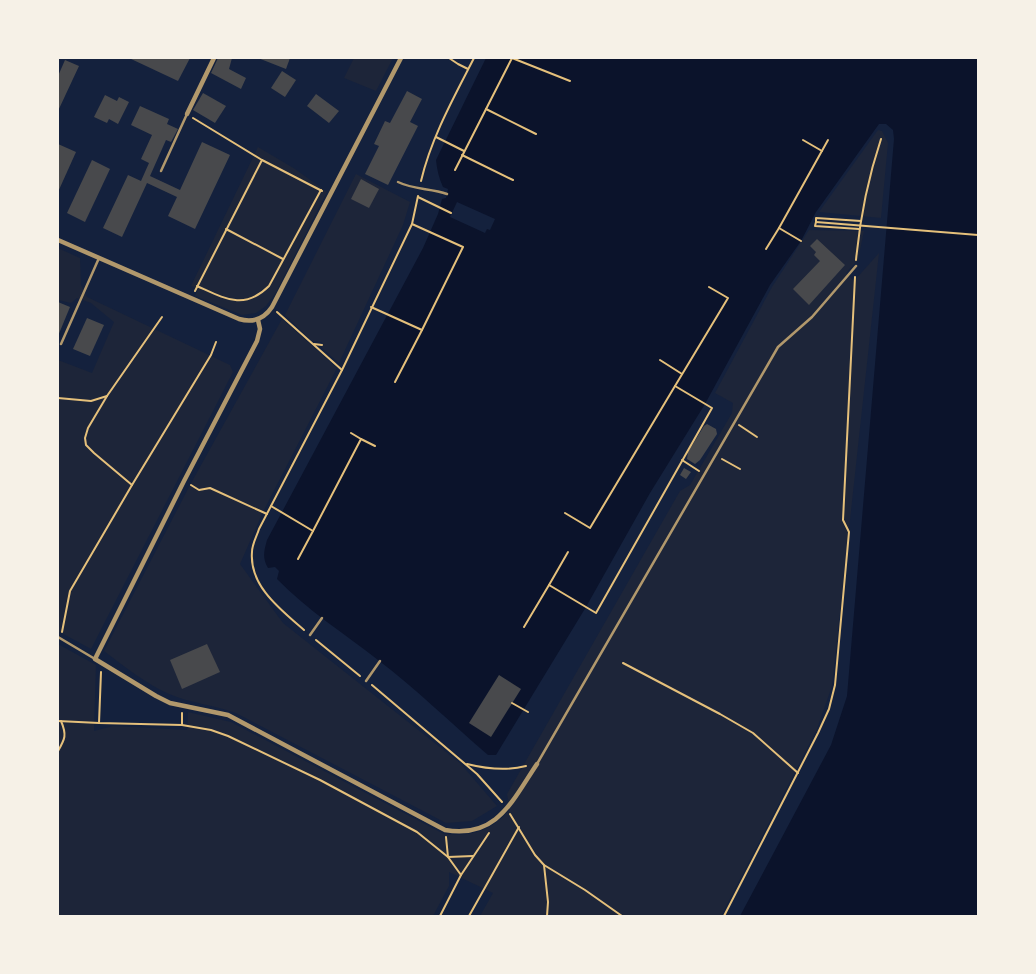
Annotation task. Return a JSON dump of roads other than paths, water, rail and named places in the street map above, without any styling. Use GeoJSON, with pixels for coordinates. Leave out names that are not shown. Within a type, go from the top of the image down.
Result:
{"type":"FeatureCollection","features":[{"type":"Feature","properties":{"kind":"street"},"geometry":{"type":"LineString","coordinates":[[187,114],[214,58]]}},
{"type":"Feature","properties":{"kind":"street"},"geometry":{"type":"LineString","coordinates":[[58,240],[239,320],[258,320],[269,313],[401,58]]}},
{"type":"Feature","properties":{"kind":"street"},"geometry":{"type":"LineString","coordinates":[[258,320],[260,329],[257,340],[94,659],[156,696],[182,706],[228,715],[445,830],[465,832],[493,822],[507,809],[536,764]]}},
{"type":"Feature","properties":{"kind":"lane"},"geometry":{"type":"LineString","coordinates":[[161,170],[187,114]]}},
{"type":"Feature","properties":{"kind":"lane"},"geometry":{"type":"LineString","coordinates":[[398,182],[408,187],[447,194]]}},
{"type":"Feature","properties":{"kind":"lane"},"geometry":{"type":"LineString","coordinates":[[61,344],[100,258]]}},
{"type":"Feature","properties":{"kind":"lane"},"geometry":{"type":"LineString","coordinates":[[536,764],[778,348],[812,317],[856,266]]}},
{"type":"Feature","properties":{"kind":"lane"},"geometry":{"type":"LineString","coordinates":[[310,635],[322,618]]}},
{"type":"Feature","properties":{"kind":"lane"},"geometry":{"type":"LineString","coordinates":[[58,637],[94,659]]}},
{"type":"Feature","properties":{"kind":"lane"},"geometry":{"type":"LineString","coordinates":[[366,681],[380,661]]}}]}
